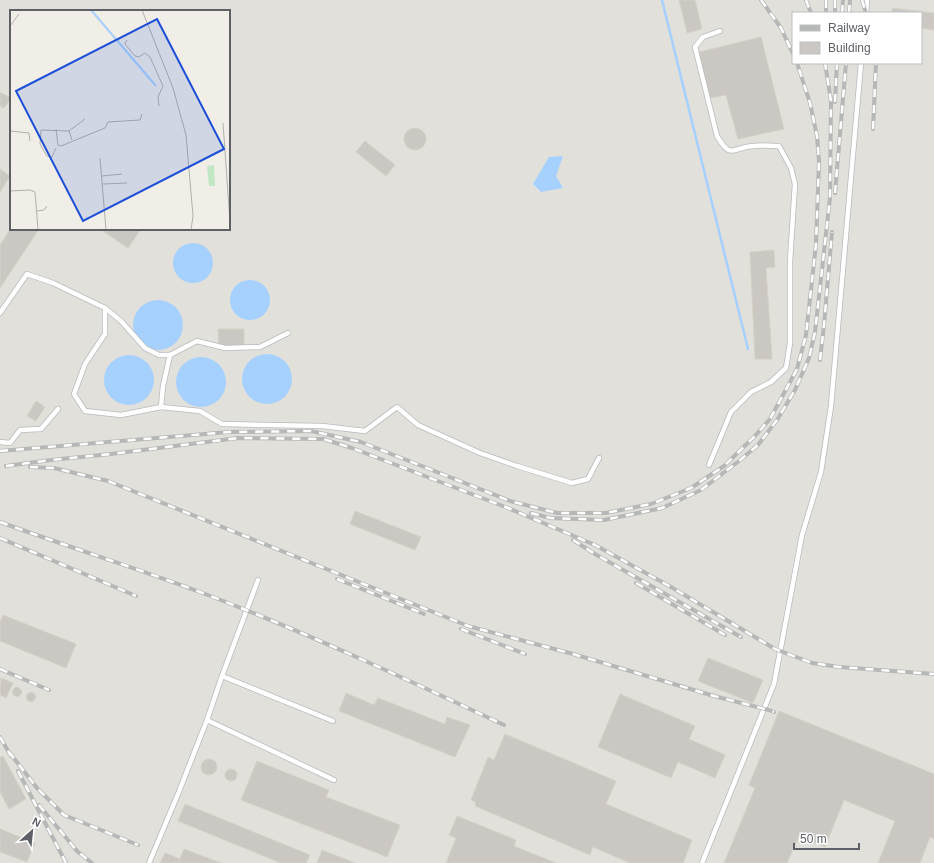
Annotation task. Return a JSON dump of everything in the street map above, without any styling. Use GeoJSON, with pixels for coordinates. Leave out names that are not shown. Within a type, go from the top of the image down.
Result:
{"type":"FeatureCollection","features":[{"type":"Feature","properties":{"kind":"lane"},"geometry":{"type":"LineString","coordinates":[[866,12],[867,0]]}},
{"type":"Feature","properties":{"kind":"lane"},"geometry":{"type":"LineString","coordinates":[[709,465],[731,412],[751,392],[770,382],[786,368],[790,343],[790,261],[795,184],[791,168],[779,146],[752,146],[733,152],[725,149],[717,136],[695,47],[703,36],[720,31]]}},
{"type":"Feature","properties":{"kind":"lane"},"geometry":{"type":"LineString","coordinates":[[702,863],[774,684],[802,535],[821,472],[831,406],[861,64]]}},
{"type":"Feature","properties":{"kind":"lane"},"geometry":{"type":"LineString","coordinates":[[0,313],[27,274],[53,283],[105,308],[121,321],[145,348],[159,355],[170,355],[197,341],[225,348],[260,347],[288,333]]}},
{"type":"Feature","properties":{"kind":"lane"},"geometry":{"type":"LineString","coordinates":[[105,308],[105,334],[85,364],[74,394],[85,411],[121,415],[161,407],[200,411],[222,424],[322,426],[365,431],[397,407],[418,425],[480,452],[572,484],[588,479],[600,458]]}},
{"type":"Feature","properties":{"kind":"lane"},"geometry":{"type":"LineString","coordinates":[[161,407],[163,386],[170,355]]}},
{"type":"Feature","properties":{"kind":"lane"},"geometry":{"type":"LineString","coordinates":[[0,442],[10,443],[20,430],[41,429],[58,409]]}},
{"type":"Feature","properties":{"kind":"lane"},"geometry":{"type":"LineString","coordinates":[[148,863],[178,794],[207,720],[258,580]]}},
{"type":"Feature","properties":{"kind":"lane"},"geometry":{"type":"LineString","coordinates":[[222,676],[333,721]]}},
{"type":"Feature","properties":{"kind":"lane"},"geometry":{"type":"LineString","coordinates":[[207,720],[334,780]]}},
{"type":"Feature","properties":{"kind":"shaded area"},"geometry":{"type":"Polygon","coordinates":[[[0,0],[934,0],[934,863],[0,863],[0,0]]]}},
{"type":"Feature","properties":{"kind":"water"},"geometry":{"type":"Polygon","coordinates":[[[563,156],[556,176],[563,188],[541,192],[533,184],[549,157],[563,156]]]}},
{"type":"Feature","properties":{"kind":"water"},"geometry":{"type":"Polygon","coordinates":[[[197,243],[204,246],[210,252],[213,263],[212,271],[204,280],[197,283],[189,283],[182,280],[174,271],[173,259],[176,252],[185,244],[197,243]]]}},
{"type":"Feature","properties":{"kind":"water"},"geometry":{"type":"Polygon","coordinates":[[[254,280],[261,283],[267,289],[270,300],[269,308],[261,317],[254,320],[246,320],[239,317],[231,308],[230,296],[233,289],[242,281],[254,280]]]}},
{"type":"Feature","properties":{"kind":"water"},"geometry":{"type":"Polygon","coordinates":[[[153,300],[163,300],[176,307],[183,320],[183,330],[176,343],[163,350],[153,350],[144,346],[137,339],[133,330],[133,320],[137,311],[144,304],[153,300]]]}},
{"type":"Feature","properties":{"kind":"water"},"geometry":{"type":"Polygon","coordinates":[[[262,354],[272,354],[285,361],[292,374],[292,384],[285,397],[272,404],[262,404],[253,400],[246,393],[242,384],[242,374],[246,365],[253,358],[262,354]]]}},
{"type":"Feature","properties":{"kind":"water"},"geometry":{"type":"Polygon","coordinates":[[[124,355],[134,355],[147,362],[154,375],[154,385],[147,398],[134,405],[124,405],[115,401],[108,394],[104,385],[104,375],[108,366],[115,359],[124,355]]]}},
{"type":"Feature","properties":{"kind":"water"},"geometry":{"type":"Polygon","coordinates":[[[196,357],[206,357],[219,364],[226,377],[226,387],[219,400],[206,407],[196,407],[187,403],[180,396],[176,387],[176,377],[180,368],[187,361],[196,357]]]}},
{"type":"Feature","properties":{"kind":"building"},"geometry":{"type":"Polygon","coordinates":[[[679,0],[695,0],[702,29],[687,33],[679,0]]]}},
{"type":"Feature","properties":{"kind":"building"},"geometry":{"type":"Polygon","coordinates":[[[892,8],[934,13],[934,30],[922,28],[922,12],[892,12],[892,8]]]}},
{"type":"Feature","properties":{"kind":"building"},"geometry":{"type":"Polygon","coordinates":[[[761,37],[784,129],[738,139],[726,95],[710,98],[699,52],[761,37]]]}},
{"type":"Feature","properties":{"kind":"building"},"geometry":{"type":"Polygon","coordinates":[[[0,92],[10,97],[10,99],[4,108],[0,106],[0,92]]]}},
{"type":"Feature","properties":{"kind":"building"},"geometry":{"type":"Polygon","coordinates":[[[415,128],[423,131],[426,139],[423,147],[415,150],[407,147],[404,139],[407,131],[415,128]]]}},
{"type":"Feature","properties":{"kind":"building"},"geometry":{"type":"Polygon","coordinates":[[[365,141],[395,165],[386,176],[356,152],[365,141]]]}},
{"type":"Feature","properties":{"kind":"building"},"geometry":{"type":"Polygon","coordinates":[[[0,169],[10,176],[0,192],[0,169]]]}},
{"type":"Feature","properties":{"kind":"building"},"geometry":{"type":"Polygon","coordinates":[[[10,230],[38,230],[0,288],[0,245],[10,230]]]}},
{"type":"Feature","properties":{"kind":"building"},"geometry":{"type":"Polygon","coordinates":[[[101,230],[140,230],[128,248],[101,230]]]}},
{"type":"Feature","properties":{"kind":"building"},"geometry":{"type":"Polygon","coordinates":[[[774,250],[775,267],[766,268],[772,359],[755,359],[750,252],[774,250]]]}},
{"type":"Feature","properties":{"kind":"building"},"geometry":{"type":"Polygon","coordinates":[[[218,329],[244,329],[244,346],[219,346],[218,329]]]}},
{"type":"Feature","properties":{"kind":"building"},"geometry":{"type":"Polygon","coordinates":[[[36,401],[45,407],[36,421],[27,416],[36,401]]]}},
{"type":"Feature","properties":{"kind":"building"},"geometry":{"type":"Polygon","coordinates":[[[355,511],[421,537],[415,550],[350,524],[355,511]]]}},
{"type":"Feature","properties":{"kind":"building"},"geometry":{"type":"Polygon","coordinates":[[[3,615],[76,644],[66,668],[0,641],[0,622],[3,615]]]}},
{"type":"Feature","properties":{"kind":"building"},"geometry":{"type":"Polygon","coordinates":[[[708,658],[763,680],[753,703],[698,681],[708,658]]]}},
{"type":"Feature","properties":{"kind":"building"},"geometry":{"type":"Polygon","coordinates":[[[1,678],[13,683],[6,698],[0,695],[1,678]]]}},
{"type":"Feature","properties":{"kind":"building"},"geometry":{"type":"Polygon","coordinates":[[[15,688],[19,688],[21,692],[19,696],[15,696],[13,694],[13,690],[15,688]]]}},
{"type":"Feature","properties":{"kind":"building"},"geometry":{"type":"Polygon","coordinates":[[[29,693],[33,693],[35,697],[33,701],[29,701],[27,699],[27,695],[29,693]]]}},
{"type":"Feature","properties":{"kind":"building"},"geometry":{"type":"Polygon","coordinates":[[[346,693],[374,705],[378,698],[445,724],[447,717],[470,725],[455,757],[339,711],[346,693]]]}},
{"type":"Feature","properties":{"kind":"building"},"geometry":{"type":"Polygon","coordinates":[[[620,694],[695,726],[689,739],[725,755],[715,778],[678,762],[671,778],[598,747],[620,694]]]}},
{"type":"Feature","properties":{"kind":"building"},"geometry":{"type":"Polygon","coordinates":[[[779,711],[934,774],[934,839],[930,837],[920,863],[878,863],[895,821],[844,800],[825,847],[799,836],[787,863],[724,863],[755,788],[749,785],[779,711]]]}},
{"type":"Feature","properties":{"kind":"building"},"geometry":{"type":"Polygon","coordinates":[[[505,734],[616,781],[606,804],[692,840],[683,863],[630,863],[593,847],[590,855],[475,806],[476,802],[471,800],[488,757],[494,760],[505,734]]]}},
{"type":"Feature","properties":{"kind":"building"},"geometry":{"type":"Polygon","coordinates":[[[3,756],[26,799],[9,809],[0,792],[0,757],[3,756]]]}},
{"type":"Feature","properties":{"kind":"building"},"geometry":{"type":"Polygon","coordinates":[[[206,759],[212,759],[217,764],[215,773],[212,775],[206,775],[201,770],[201,764],[206,759]]]}},
{"type":"Feature","properties":{"kind":"building"},"geometry":{"type":"Polygon","coordinates":[[[257,761],[329,790],[326,797],[400,825],[387,857],[241,800],[257,761]]]}},
{"type":"Feature","properties":{"kind":"building"},"geometry":{"type":"Polygon","coordinates":[[[233,769],[236,770],[236,780],[229,781],[226,780],[225,773],[226,770],[233,769]]]}},
{"type":"Feature","properties":{"kind":"building"},"geometry":{"type":"Polygon","coordinates":[[[185,804],[310,855],[306,863],[281,863],[178,821],[185,804]]]}},
{"type":"Feature","properties":{"kind":"building"},"geometry":{"type":"Polygon","coordinates":[[[457,816],[516,840],[514,846],[556,863],[446,863],[456,838],[449,835],[457,816]]]}},
{"type":"Feature","properties":{"kind":"building"},"geometry":{"type":"Polygon","coordinates":[[[0,829],[35,843],[27,862],[0,852],[0,829]]]}},
{"type":"Feature","properties":{"kind":"building"},"geometry":{"type":"Polygon","coordinates":[[[184,849],[221,863],[160,863],[165,853],[180,859],[184,849]]]}},
{"type":"Feature","properties":{"kind":"building"},"geometry":{"type":"Polygon","coordinates":[[[322,850],[355,863],[317,863],[322,850]]]}},
{"type":"Feature","properties":{"kind":"waterway"},"geometry":{"type":"LineString","coordinates":[[662,0],[748,349]]}},
{"type":"Feature","properties":{"kind":"railway"},"geometry":{"type":"LineString","coordinates":[[761,0],[781,28],[792,52]]}},
{"type":"Feature","properties":{"kind":"railway"},"geometry":{"type":"LineString","coordinates":[[806,0],[811,12]]}},
{"type":"Feature","properties":{"kind":"railway"},"geometry":{"type":"LineString","coordinates":[[826,0],[826,12]]}},
{"type":"Feature","properties":{"kind":"railway"},"geometry":{"type":"LineString","coordinates":[[835,0],[835,12]]}},
{"type":"Feature","properties":{"kind":"railway"},"geometry":{"type":"LineString","coordinates":[[842,12],[843,0]]}},
{"type":"Feature","properties":{"kind":"railway"},"geometry":{"type":"LineString","coordinates":[[849,12],[850,0]]}},
{"type":"Feature","properties":{"kind":"railway"},"geometry":{"type":"LineString","coordinates":[[862,0],[866,12]]}},
{"type":"Feature","properties":{"kind":"railway"},"geometry":{"type":"LineString","coordinates":[[0,451],[229,432],[311,431],[361,442],[510,501],[557,513],[606,513],[651,504],[691,488],[724,466],[770,419],[797,369],[806,335],[816,244],[819,161],[817,136],[810,103],[797,64]]}},
{"type":"Feature","properties":{"kind":"railway"},"geometry":{"type":"LineString","coordinates":[[531,513],[550,518],[604,520],[662,508],[701,490],[739,461],[758,445],[777,420],[795,390],[809,358],[815,332],[830,198],[831,101],[825,64]]}},
{"type":"Feature","properties":{"kind":"railway"},"geometry":{"type":"LineString","coordinates":[[835,102],[837,64]]}},
{"type":"Feature","properties":{"kind":"railway"},"geometry":{"type":"LineString","coordinates":[[835,193],[846,64]]}},
{"type":"Feature","properties":{"kind":"railway"},"geometry":{"type":"LineString","coordinates":[[873,129],[876,64]]}},
{"type":"Feature","properties":{"kind":"railway"},"geometry":{"type":"LineString","coordinates":[[820,360],[832,232]]}},
{"type":"Feature","properties":{"kind":"railway"},"geometry":{"type":"LineString","coordinates":[[6,466],[238,438],[323,439],[352,448],[508,508],[595,545],[671,587],[775,649],[812,663],[839,667],[934,674]]}},
{"type":"Feature","properties":{"kind":"railway"},"geometry":{"type":"LineString","coordinates":[[30,467],[54,468],[108,481],[468,626],[573,654],[714,696],[774,712]]}},
{"type":"Feature","properties":{"kind":"railway"},"geometry":{"type":"LineString","coordinates":[[0,522],[239,607],[353,656],[504,725]]}},
{"type":"Feature","properties":{"kind":"railway"},"geometry":{"type":"LineString","coordinates":[[0,538],[136,596]]}},
{"type":"Feature","properties":{"kind":"railway"},"geometry":{"type":"LineString","coordinates":[[573,540],[741,637]]}},
{"type":"Feature","properties":{"kind":"railway"},"geometry":{"type":"LineString","coordinates":[[337,579],[424,614]]}},
{"type":"Feature","properties":{"kind":"railway"},"geometry":{"type":"LineString","coordinates":[[636,583],[725,635]]}},
{"type":"Feature","properties":{"kind":"railway"},"geometry":{"type":"LineString","coordinates":[[461,629],[525,654]]}},
{"type":"Feature","properties":{"kind":"railway"},"geometry":{"type":"LineString","coordinates":[[0,669],[49,690]]}},
{"type":"Feature","properties":{"kind":"railway"},"geometry":{"type":"LineString","coordinates":[[0,737],[11,756]]}},
{"type":"Feature","properties":{"kind":"railway"},"geometry":{"type":"LineString","coordinates":[[9,752],[37,788],[64,815],[138,845]]}},
{"type":"Feature","properties":{"kind":"railway"},"geometry":{"type":"LineString","coordinates":[[18,771],[66,863]]}},
{"type":"Feature","properties":{"kind":"railway"},"geometry":{"type":"LineString","coordinates":[[39,805],[77,851],[92,863]]}}]}
